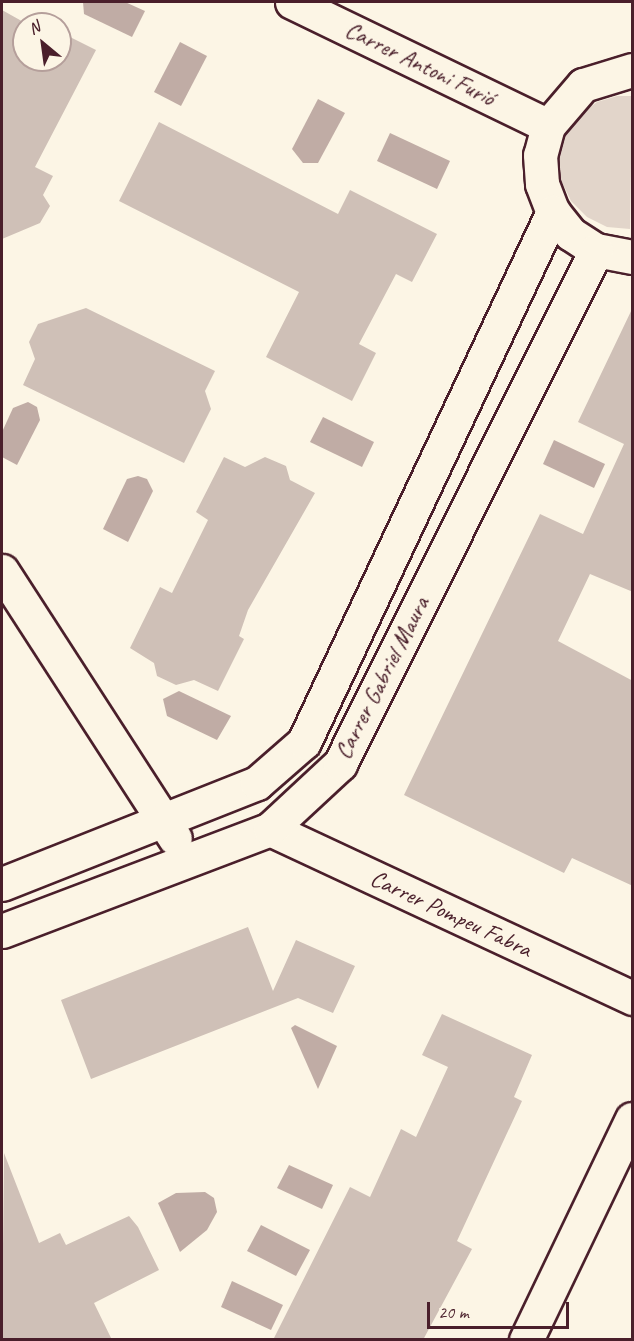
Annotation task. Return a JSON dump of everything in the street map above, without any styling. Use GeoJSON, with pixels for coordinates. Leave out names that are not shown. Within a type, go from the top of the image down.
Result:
{"type":"FeatureCollection","features":[{"type":"Feature","properties":{"kind":"street","name":"Carrer Antoni Furió"},"geometry":{"type":"LineString","coordinates":[[292,2],[548,126]]}},
{"type":"Feature","properties":{"kind":"street"},"geometry":{"type":"LineString","coordinates":[[633,70],[583,85],[548,126],[540,155],[542,184],[553,212],[571,234],[596,250],[633,257]]}},
{"type":"Feature","properties":{"kind":"street","name":"Carrer Gabriel Maura"},"geometry":{"type":"LineString","coordinates":[[2,884],[257,783],[304,742],[553,212]]}},
{"type":"Feature","properties":{"kind":"street","name":"Carrer Gabriel Maura"},"geometry":{"type":"LineString","coordinates":[[2,931],[270,829],[340,764],[596,250]]}},
{"type":"Feature","properties":{"kind":"street"},"geometry":{"type":"LineString","coordinates":[[2,571],[165,820],[187,861]]}},
{"type":"Feature","properties":{"kind":"street","name":"Carrer Pompeu Fabra"},"geometry":{"type":"LineString","coordinates":[[270,829],[633,999]]}},
{"type":"Feature","properties":{"kind":"street"},"geometry":{"type":"LineString","coordinates":[[526,1340],[633,1119]]}},
{"type":"Feature","properties":{"kind":"shaded area"},"geometry":{"type":"Polygon","coordinates":[[[83,2],[125,2],[145,11],[132,37],[84,14],[83,2]]]}},
{"type":"Feature","properties":{"kind":"shaded area"},"geometry":{"type":"Polygon","coordinates":[[[180,42],[207,56],[181,106],[154,92],[180,42]]]}},
{"type":"Feature","properties":{"kind":"shaded area"},"geometry":{"type":"Polygon","coordinates":[[[617,96],[632,96],[630,229],[607,227],[587,217],[571,201],[561,180],[559,157],[565,135],[578,116],[597,102],[617,96]]]}},
{"type":"Feature","properties":{"kind":"shaded area"},"geometry":{"type":"Polygon","coordinates":[[[318,99],[345,113],[318,163],[303,163],[292,149],[318,99]]]}},
{"type":"Feature","properties":{"kind":"shaded area"},"geometry":{"type":"Polygon","coordinates":[[[390,133],[450,161],[437,189],[377,161],[390,133]]]}},
{"type":"Feature","properties":{"kind":"shaded area"},"geometry":{"type":"Polygon","coordinates":[[[28,402],[37,407],[40,420],[17,465],[2,457],[2,432],[13,408],[28,402]]]}},
{"type":"Feature","properties":{"kind":"shaded area"},"geometry":{"type":"Polygon","coordinates":[[[323,417],[374,442],[362,467],[310,442],[323,417]]]}},
{"type":"Feature","properties":{"kind":"shaded area"},"geometry":{"type":"Polygon","coordinates":[[[554,440],[605,464],[594,488],[543,464],[554,440]]]}},
{"type":"Feature","properties":{"kind":"shaded area"},"geometry":{"type":"Polygon","coordinates":[[[138,476],[147,479],[153,491],[128,542],[103,529],[127,479],[138,476]]]}},
{"type":"Feature","properties":{"kind":"shaded area"},"geometry":{"type":"Polygon","coordinates":[[[179,691],[231,716],[217,740],[167,716],[163,699],[179,691]]]}},
{"type":"Feature","properties":{"kind":"shaded area"},"geometry":{"type":"Polygon","coordinates":[[[295,1025],[337,1046],[318,1089],[291,1028],[295,1025]]]}},
{"type":"Feature","properties":{"kind":"shaded area"},"geometry":{"type":"Polygon","coordinates":[[[289,1165],[333,1185],[322,1209],[277,1188],[289,1165]]]}},
{"type":"Feature","properties":{"kind":"shaded area"},"geometry":{"type":"Polygon","coordinates":[[[205,1192],[214,1198],[217,1212],[207,1230],[180,1252],[158,1203],[176,1193],[205,1192]]]}},
{"type":"Feature","properties":{"kind":"shaded area"},"geometry":{"type":"Polygon","coordinates":[[[261,1225],[310,1250],[296,1276],[247,1251],[261,1225]]]}},
{"type":"Feature","properties":{"kind":"shaded area"},"geometry":{"type":"Polygon","coordinates":[[[232,1281],[283,1305],[271,1330],[221,1307],[232,1281]]]}},
{"type":"Feature","properties":{"kind":"building"},"geometry":{"type":"Polygon","coordinates":[[[2,10],[12,16],[12,72],[72,72],[72,38],[96,50],[35,167],[53,176],[43,195],[50,206],[40,223],[2,239],[2,10]]]}},
{"type":"Feature","properties":{"kind":"building"},"geometry":{"type":"Polygon","coordinates":[[[159,122],[338,214],[350,190],[437,234],[412,282],[396,274],[359,344],[376,353],[352,401],[266,357],[299,292],[119,201],[159,122]]]}},
{"type":"Feature","properties":{"kind":"building"},"geometry":{"type":"Polygon","coordinates":[[[633,307],[633,592],[590,574],[558,641],[633,681],[633,886],[572,858],[564,873],[404,795],[540,514],[583,534],[624,444],[578,422],[633,307]]]}},
{"type":"Feature","properties":{"kind":"building"},"geometry":{"type":"Polygon","coordinates":[[[86,308],[215,371],[205,391],[211,409],[184,463],[23,385],[35,359],[29,342],[38,324],[86,308]]]}},
{"type":"Feature","properties":{"kind":"building"},"geometry":{"type":"Polygon","coordinates":[[[224,457],[245,467],[265,457],[286,466],[290,480],[315,493],[248,610],[239,636],[244,639],[218,691],[194,680],[176,685],[157,676],[154,663],[130,648],[160,587],[172,593],[208,520],[196,512],[224,457]]]}},
{"type":"Feature","properties":{"kind":"building"},"geometry":{"type":"Polygon","coordinates":[[[248,927],[273,991],[296,940],[355,966],[333,1013],[298,998],[91,1079],[61,1000],[248,927]]]}},
{"type":"Feature","properties":{"kind":"building"},"geometry":{"type":"Polygon","coordinates":[[[442,1014],[532,1055],[514,1097],[522,1101],[457,1241],[472,1249],[423,1340],[273,1340],[350,1187],[370,1197],[401,1129],[416,1137],[448,1067],[422,1055],[442,1014]]]}},
{"type":"Feature","properties":{"kind":"building"},"geometry":{"type":"Polygon","coordinates":[[[4,1153],[39,1243],[60,1233],[66,1245],[129,1216],[138,1227],[159,1270],[94,1303],[112,1340],[2,1340],[4,1153]]]}}]}
